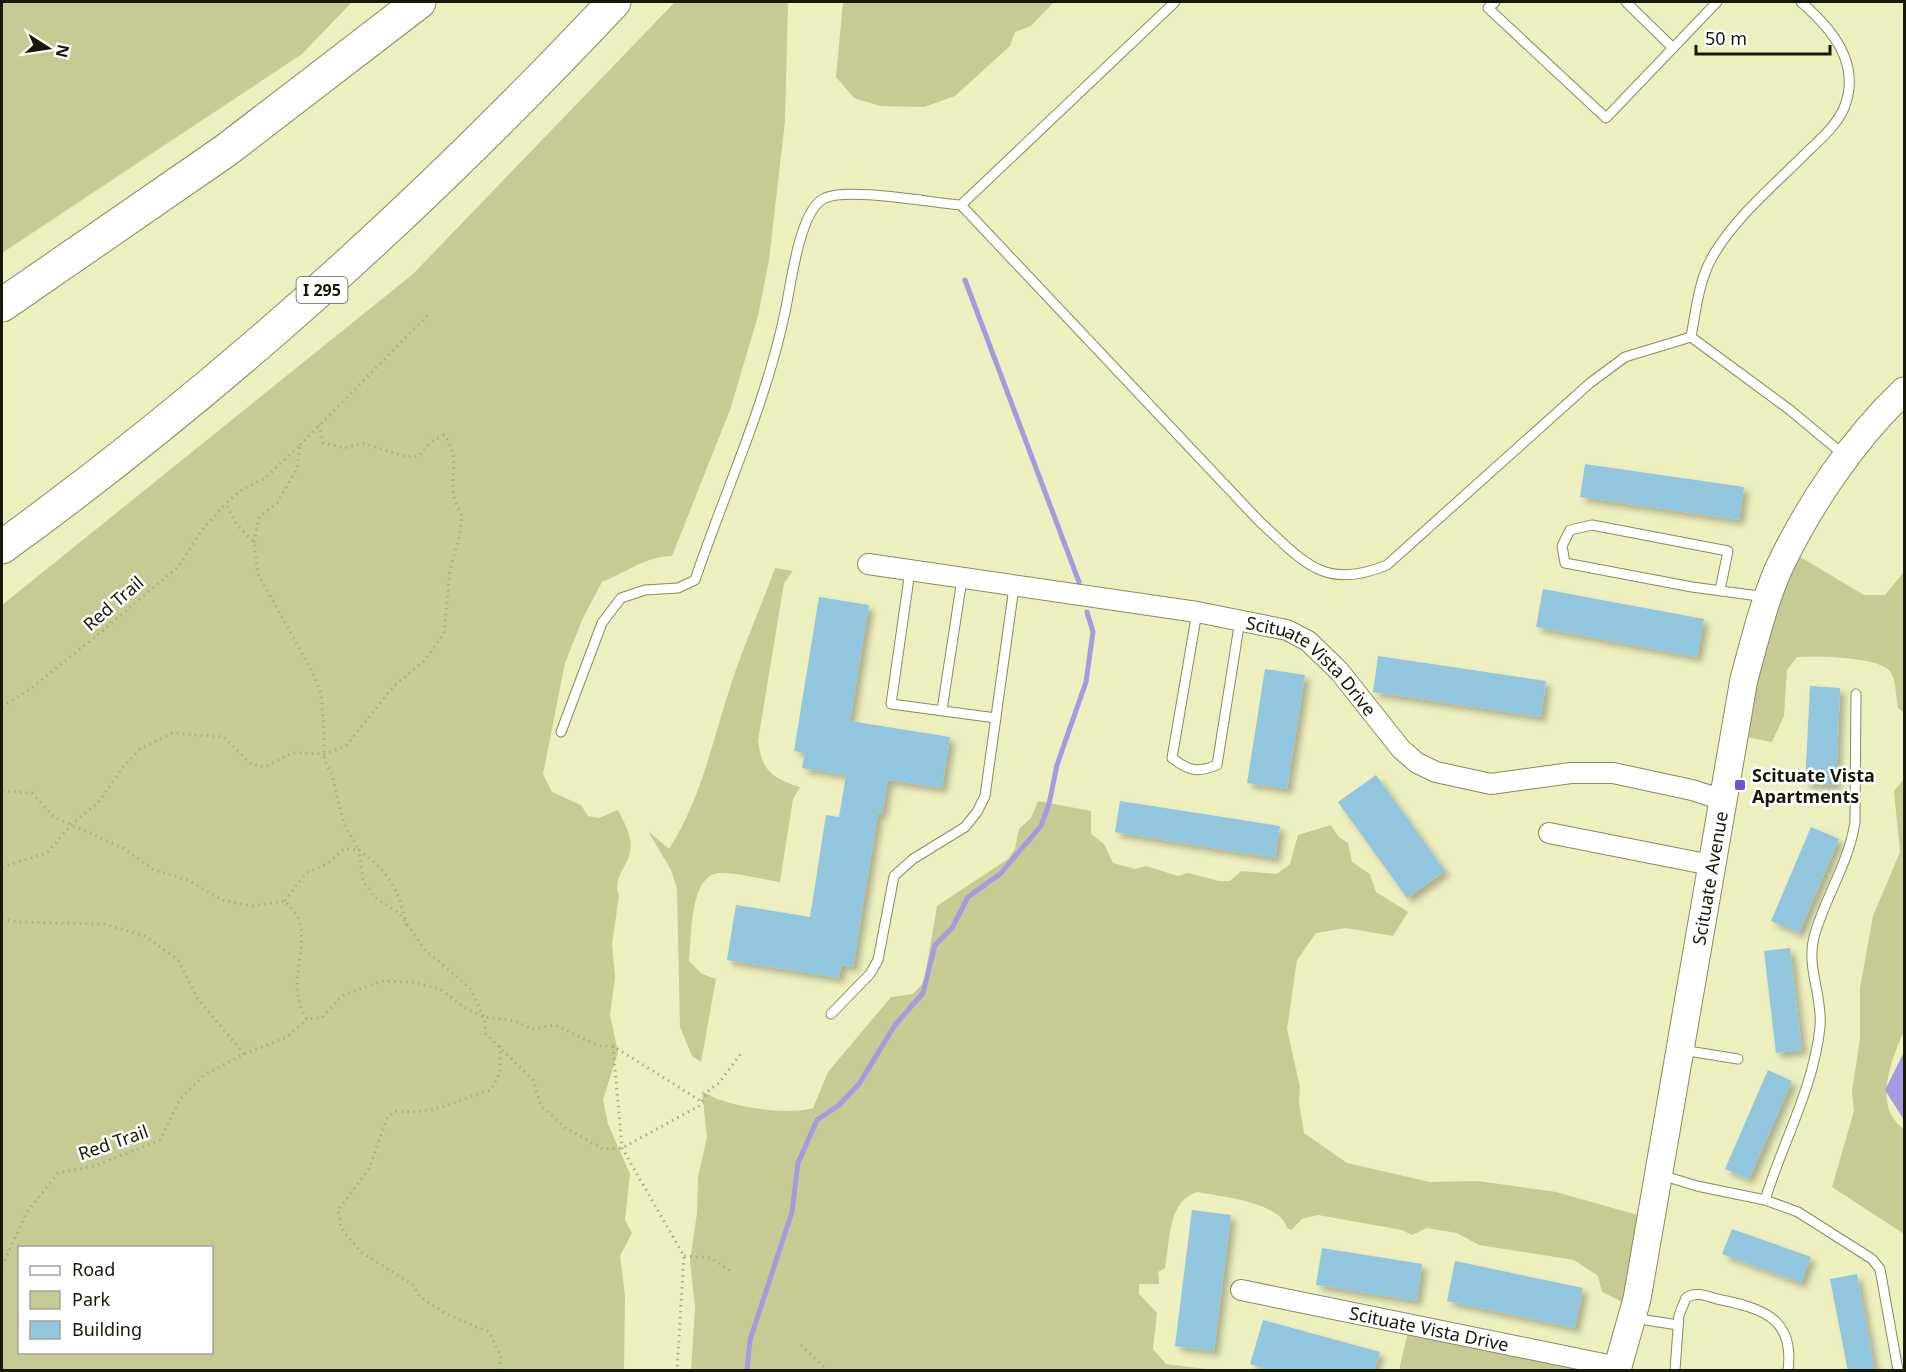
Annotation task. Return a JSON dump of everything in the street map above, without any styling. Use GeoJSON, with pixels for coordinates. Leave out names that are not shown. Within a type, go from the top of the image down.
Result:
{"type":"FeatureCollection","features":[{"type":"Feature","properties":{"kind":"highway"},"geometry":{"type":"LineString","coordinates":[[2,305],[225,151],[420,2]]}},
{"type":"Feature","properties":{"kind":"highway","name":"I 295"},"geometry":{"type":"LineString","coordinates":[[2,547],[155,431],[306,304],[456,165],[614,2]]}},
{"type":"Feature","properties":{"kind":"main road","name":"Scituate Avenue"},"geometry":{"type":"LineString","coordinates":[[1618,1369],[1632,1318],[1659,1174],[1744,679],[1768,597],[1779,569],[1845,456],[1905,391]]}},
{"type":"Feature","properties":{"kind":"street","name":"Scituate Vista Drive"},"geometry":{"type":"LineString","coordinates":[[868,564],[1197,612],[1287,630],[1308,642],[1360,694],[1401,749],[1418,763],[1436,772],[1491,784],[1571,773],[1613,773],[1692,790],[1723,800]]}},
{"type":"Feature","properties":{"kind":"street"},"geometry":{"type":"LineString","coordinates":[[1549,833],[1711,865]]}},
{"type":"Feature","properties":{"kind":"street","name":"Scituate Vista Drive"},"geometry":{"type":"LineString","coordinates":[[1241,1290],[1618,1369]]}},
{"type":"Feature","properties":{"kind":"lane"},"geometry":{"type":"LineString","coordinates":[[962,205],[1175,2]]}},
{"type":"Feature","properties":{"kind":"lane"},"geometry":{"type":"LineString","coordinates":[[1626,2],[1673,48]]}},
{"type":"Feature","properties":{"kind":"lane"},"geometry":{"type":"LineString","coordinates":[[1492,5],[1606,118],[1717,2]]}},
{"type":"Feature","properties":{"kind":"lane"},"geometry":{"type":"LineString","coordinates":[[1691,337],[1699,293],[1712,256],[1739,220],[1825,135],[1845,106],[1848,78],[1841,47],[1820,18],[1801,2]]}},
{"type":"Feature","properties":{"kind":"lane"},"geometry":{"type":"LineString","coordinates":[[561,732],[602,623],[621,598],[645,590],[678,588],[695,580],[750,435],[778,348],[800,240],[812,209],[825,198],[849,194],[962,205],[1260,522],[1307,566],[1339,575],[1363,575],[1387,566],[1590,383],[1625,357],[1691,337]]}},
{"type":"Feature","properties":{"kind":"lane"},"geometry":{"type":"LineString","coordinates":[[1691,337],[1791,410],[1845,456]]}},
{"type":"Feature","properties":{"kind":"lane"},"geometry":{"type":"LineString","coordinates":[[1720,590],[1728,551],[1592,525],[1570,530],[1562,546],[1565,563],[1720,590],[1768,597]]}},
{"type":"Feature","properties":{"kind":"lane"},"geometry":{"type":"LineString","coordinates":[[910,571],[891,704],[996,718]]}},
{"type":"Feature","properties":{"kind":"lane"},"geometry":{"type":"LineString","coordinates":[[942,710],[962,579]]}},
{"type":"Feature","properties":{"kind":"lane"},"geometry":{"type":"LineString","coordinates":[[831,1014],[870,974],[878,960],[894,876],[913,859],[965,827],[977,812],[987,783],[1014,586]]}},
{"type":"Feature","properties":{"kind":"lane"},"geometry":{"type":"LineString","coordinates":[[1197,612],[1172,758],[1186,769],[1200,772],[1217,765],[1240,620]]}},
{"type":"Feature","properties":{"kind":"lane"},"geometry":{"type":"LineString","coordinates":[[1765,1200],[1810,1071],[1821,1026],[1812,954],[1814,939],[1852,840],[1855,822],[1856,694]]}},
{"type":"Feature","properties":{"kind":"lane"},"geometry":{"type":"LineString","coordinates":[[1680,1050],[1738,1059]]}},
{"type":"Feature","properties":{"kind":"lane"},"geometry":{"type":"LineString","coordinates":[[1659,1174],[1697,1186],[1765,1200],[1798,1212],[1872,1259],[1880,1269],[1898,1371]]}},
{"type":"Feature","properties":{"kind":"lane"},"geometry":{"type":"LineString","coordinates":[[1676,1370],[1678,1325],[1682,1303],[1690,1295],[1753,1306],[1771,1317],[1785,1332],[1788,1371]]}},
{"type":"Feature","properties":{"kind":"lane"},"geometry":{"type":"LineString","coordinates":[[1632,1318],[1678,1325]]}},
{"type":"Feature","properties":{"kind":"path","name":"Red Trail"},"geometry":{"type":"LineString","coordinates":[[2,707],[30,689],[178,567],[202,530],[226,503],[243,489],[265,478],[429,314]]}},
{"type":"Feature","properties":{"kind":"path"},"geometry":{"type":"LineString","coordinates":[[2,867],[47,853],[71,825],[98,802],[123,767],[141,749],[172,733],[224,737],[251,764],[265,767],[292,753],[324,754],[346,746],[393,687],[423,662],[444,634],[450,569],[459,539],[462,514],[452,501],[454,448],[444,435],[431,442],[419,456],[407,457],[362,443],[345,448],[323,443],[320,425]]}},
{"type":"Feature","properties":{"kind":"path"},"geometry":{"type":"LineString","coordinates":[[300,445],[297,469],[277,503],[259,517],[254,542],[258,574],[301,649],[321,693],[324,754],[332,775],[344,824],[359,850],[363,880],[374,897],[399,913],[425,950],[470,988],[484,1017],[486,1034],[500,1044],[533,1080],[541,1106],[566,1128],[603,1149],[622,1148],[704,1103],[709,1090],[719,1083],[742,1052]]}},
{"type":"Feature","properties":{"kind":"path"},"geometry":{"type":"LineString","coordinates":[[226,503],[236,524],[254,542]]}},
{"type":"Feature","properties":{"kind":"path"},"geometry":{"type":"LineString","coordinates":[[2,791],[32,793],[54,817],[123,848],[154,870],[188,880],[222,900],[252,906],[285,901],[306,873],[327,864],[345,849],[359,850],[382,867],[402,906],[406,925]]}},
{"type":"Feature","properties":{"kind":"path"},"geometry":{"type":"LineString","coordinates":[[285,901],[299,920],[297,970],[299,1007],[307,1019]]}},
{"type":"Feature","properties":{"kind":"path"},"geometry":{"type":"LineString","coordinates":[[2,919],[17,922],[104,924],[145,936],[178,960],[198,999],[244,1054]]}},
{"type":"Feature","properties":{"kind":"path","name":"Red Trail"},"geometry":{"type":"LineString","coordinates":[[2,1266],[27,1212],[58,1173],[94,1166],[160,1140],[180,1100],[204,1075],[244,1054],[287,1037],[307,1019],[322,1018],[341,996],[382,981],[411,982],[440,989],[465,1008],[484,1017]]}},
{"type":"Feature","properties":{"kind":"path"},"geometry":{"type":"LineString","coordinates":[[484,1017],[515,1021],[532,1029],[555,1025],[599,1046],[613,1046],[704,1103]]}},
{"type":"Feature","properties":{"kind":"path"},"geometry":{"type":"LineString","coordinates":[[499,1371],[501,1356],[489,1332],[446,1314],[420,1297],[413,1285],[361,1252],[341,1228],[338,1210],[369,1169],[387,1118],[395,1111],[417,1113],[445,1108],[461,1098],[491,1090],[500,1072],[500,1044]]}},
{"type":"Feature","properties":{"kind":"path"},"geometry":{"type":"LineString","coordinates":[[613,1046],[622,1148],[684,1256],[677,1371]]}},
{"type":"Feature","properties":{"kind":"path"},"geometry":{"type":"LineString","coordinates":[[684,1256],[711,1258],[733,1272]]}},
{"type":"Feature","properties":{"kind":"path"},"geometry":{"type":"LineString","coordinates":[[801,1345],[827,1371]]}},
{"type":"Feature","properties":{"kind":"green space"},"geometry":{"type":"Polygon","coordinates":[[[2,2],[352,2],[302,54],[2,253],[2,2]]]}},
{"type":"Feature","properties":{"kind":"green space"},"geometry":{"type":"Polygon","coordinates":[[[675,2],[788,2],[785,121],[769,260],[758,316],[730,410],[672,556],[645,562],[602,582],[583,618],[565,663],[543,774],[552,792],[581,805],[588,816],[599,818],[618,810],[631,846],[629,857],[617,883],[619,896],[612,944],[615,977],[610,1015],[618,1052],[603,1100],[608,1124],[630,1174],[625,1220],[632,1233],[620,1256],[625,1296],[624,1370],[2,1370],[2,605],[413,274],[675,2]]]}},
{"type":"Feature","properties":{"kind":"green space"},"geometry":{"type":"Polygon","coordinates":[[[843,2],[1054,2],[1031,26],[1015,32],[1010,46],[955,96],[924,107],[880,106],[854,98],[836,77],[843,2]]]}},
{"type":"Feature","properties":{"kind":"green space"},"geometry":{"type":"Polygon","coordinates":[[[1792,552],[1864,595],[1885,595],[1904,572],[1904,713],[1898,708],[1892,674],[1883,666],[1846,658],[1797,657],[1787,670],[1784,716],[1772,742],[1736,735],[1792,552]]]}},
{"type":"Feature","properties":{"kind":"green space"},"geometry":{"type":"Polygon","coordinates":[[[775,568],[793,571],[784,583],[758,741],[762,759],[770,772],[800,787],[793,799],[780,882],[720,873],[710,876],[702,884],[697,895],[689,961],[702,974],[716,979],[701,1062],[692,1056],[680,1027],[677,889],[671,870],[648,831],[669,849],[680,831],[697,793],[739,662],[775,568]]]}},
{"type":"Feature","properties":{"kind":"green space"},"geometry":{"type":"Polygon","coordinates":[[[1904,779],[1904,1031],[1890,1069],[1887,1096],[1894,1120],[1904,1129],[1904,1234],[1832,1187],[1854,1111],[1852,1091],[1860,1039],[1860,988],[1873,916],[1900,852],[1894,791],[1904,779]]]}},
{"type":"Feature","properties":{"kind":"green space"},"geometry":{"type":"Polygon","coordinates":[[[1038,801],[1091,811],[1091,834],[1104,844],[1113,863],[1135,869],[1146,866],[1178,876],[1188,873],[1219,881],[1230,881],[1241,871],[1277,874],[1290,864],[1298,835],[1331,825],[1338,836],[1348,843],[1352,862],[1370,874],[1376,892],[1408,912],[1393,936],[1346,928],[1316,933],[1297,960],[1287,1029],[1300,1087],[1299,1103],[1304,1133],[1347,1163],[1430,1182],[1478,1181],[1556,1192],[1652,1219],[1633,1307],[1602,1292],[1598,1276],[1574,1260],[1479,1245],[1457,1233],[1427,1228],[1412,1235],[1402,1230],[1318,1215],[1302,1219],[1291,1230],[1274,1212],[1262,1207],[1249,1202],[1198,1192],[1188,1196],[1176,1212],[1172,1222],[1165,1268],[1158,1272],[1159,1284],[1139,1284],[1139,1294],[1157,1313],[1153,1349],[1166,1364],[1214,1370],[691,1370],[695,1307],[690,1261],[697,1213],[698,1177],[707,1137],[702,1091],[725,1102],[750,1107],[778,1111],[813,1108],[828,1072],[891,997],[913,994],[924,982],[937,906],[1008,859],[1015,849],[1019,829],[1031,818],[1038,801]]]}},
{"type":"Feature","properties":{"kind":"green space"},"geometry":{"type":"Polygon","coordinates":[[[1410,1324],[1618,1370],[1399,1370],[1410,1324]]]}},
{"type":"Feature","properties":{"kind":"shaded area"},"geometry":{"type":"Polygon","coordinates":[[[1904,1052],[1904,1120],[1885,1090],[1904,1052]]]}},
{"type":"Feature","properties":{"kind":"building"},"geometry":{"type":"Polygon","coordinates":[[[1585,464],[1744,487],[1739,520],[1580,497],[1585,464]]]}},
{"type":"Feature","properties":{"kind":"building"},"geometry":{"type":"Polygon","coordinates":[[[1543,589],[1704,619],[1697,657],[1536,627],[1543,589]]]}},
{"type":"Feature","properties":{"kind":"building"},"geometry":{"type":"Polygon","coordinates":[[[819,597],[869,605],[850,721],[950,737],[942,788],[888,780],[882,814],[878,813],[853,967],[841,965],[839,978],[727,960],[736,905],[810,917],[826,815],[839,817],[846,775],[802,768],[805,753],[794,751],[819,597]]]}},
{"type":"Feature","properties":{"kind":"building"},"geometry":{"type":"Polygon","coordinates":[[[1378,656],[1546,681],[1541,717],[1373,692],[1378,656]]]}},
{"type":"Feature","properties":{"kind":"building"},"geometry":{"type":"Polygon","coordinates":[[[1265,669],[1305,675],[1287,789],[1247,783],[1265,669]]]}},
{"type":"Feature","properties":{"kind":"building"},"geometry":{"type":"Polygon","coordinates":[[[1810,686],[1840,688],[1836,785],[1805,784],[1810,686]]]}},
{"type":"Feature","properties":{"kind":"building"},"geometry":{"type":"Polygon","coordinates":[[[1376,775],[1445,871],[1407,898],[1338,802],[1376,775]]]}},
{"type":"Feature","properties":{"kind":"building"},"geometry":{"type":"Polygon","coordinates":[[[1120,801],[1280,826],[1275,858],[1115,832],[1120,801]]]}},
{"type":"Feature","properties":{"kind":"building"},"geometry":{"type":"Polygon","coordinates":[[[1811,827],[1839,839],[1799,933],[1771,921],[1811,827]]]}},
{"type":"Feature","properties":{"kind":"building"},"geometry":{"type":"Polygon","coordinates":[[[1790,948],[1802,1050],[1776,1053],[1764,951],[1790,948]]]}},
{"type":"Feature","properties":{"kind":"building"},"geometry":{"type":"Polygon","coordinates":[[[1768,1070],[1792,1081],[1749,1179],[1725,1169],[1768,1070]]]}},
{"type":"Feature","properties":{"kind":"building"},"geometry":{"type":"Polygon","coordinates":[[[1192,1210],[1231,1215],[1214,1351],[1175,1346],[1192,1210]]]}},
{"type":"Feature","properties":{"kind":"building"},"geometry":{"type":"Polygon","coordinates":[[[1732,1229],[1811,1257],[1801,1283],[1722,1254],[1732,1229]]]}},
{"type":"Feature","properties":{"kind":"building"},"geometry":{"type":"Polygon","coordinates":[[[1322,1248],[1422,1264],[1417,1301],[1316,1285],[1322,1248]]]}},
{"type":"Feature","properties":{"kind":"building"},"geometry":{"type":"Polygon","coordinates":[[[1455,1261],[1583,1288],[1575,1328],[1447,1301],[1455,1261]]]}},
{"type":"Feature","properties":{"kind":"building"},"geometry":{"type":"Polygon","coordinates":[[[1857,1274],[1875,1371],[1848,1371],[1830,1279],[1857,1274]]]}},
{"type":"Feature","properties":{"kind":"building"},"geometry":{"type":"Polygon","coordinates":[[[1263,1320],[1380,1352],[1374,1371],[1273,1371],[1250,1364],[1263,1320]]]}},
{"type":"Feature","properties":{"kind":"waterway"},"geometry":{"type":"LineString","coordinates":[[965,280],[1079,582]]}},
{"type":"Feature","properties":{"kind":"waterway"},"geometry":{"type":"LineString","coordinates":[[747,1370],[750,1340],[792,1212],[798,1163],[817,1120],[838,1106],[859,1084],[895,1025],[923,993],[935,945],[952,928],[968,897],[1000,874],[1041,826],[1049,804],[1057,765],[1086,682],[1093,632],[1087,612]]}},
{"type":"Feature","properties":{"kind":"place","name":"Scituate Vista Apartments"},"geometry":{"type":"Point","coordinates":[1740,785]}}]}
